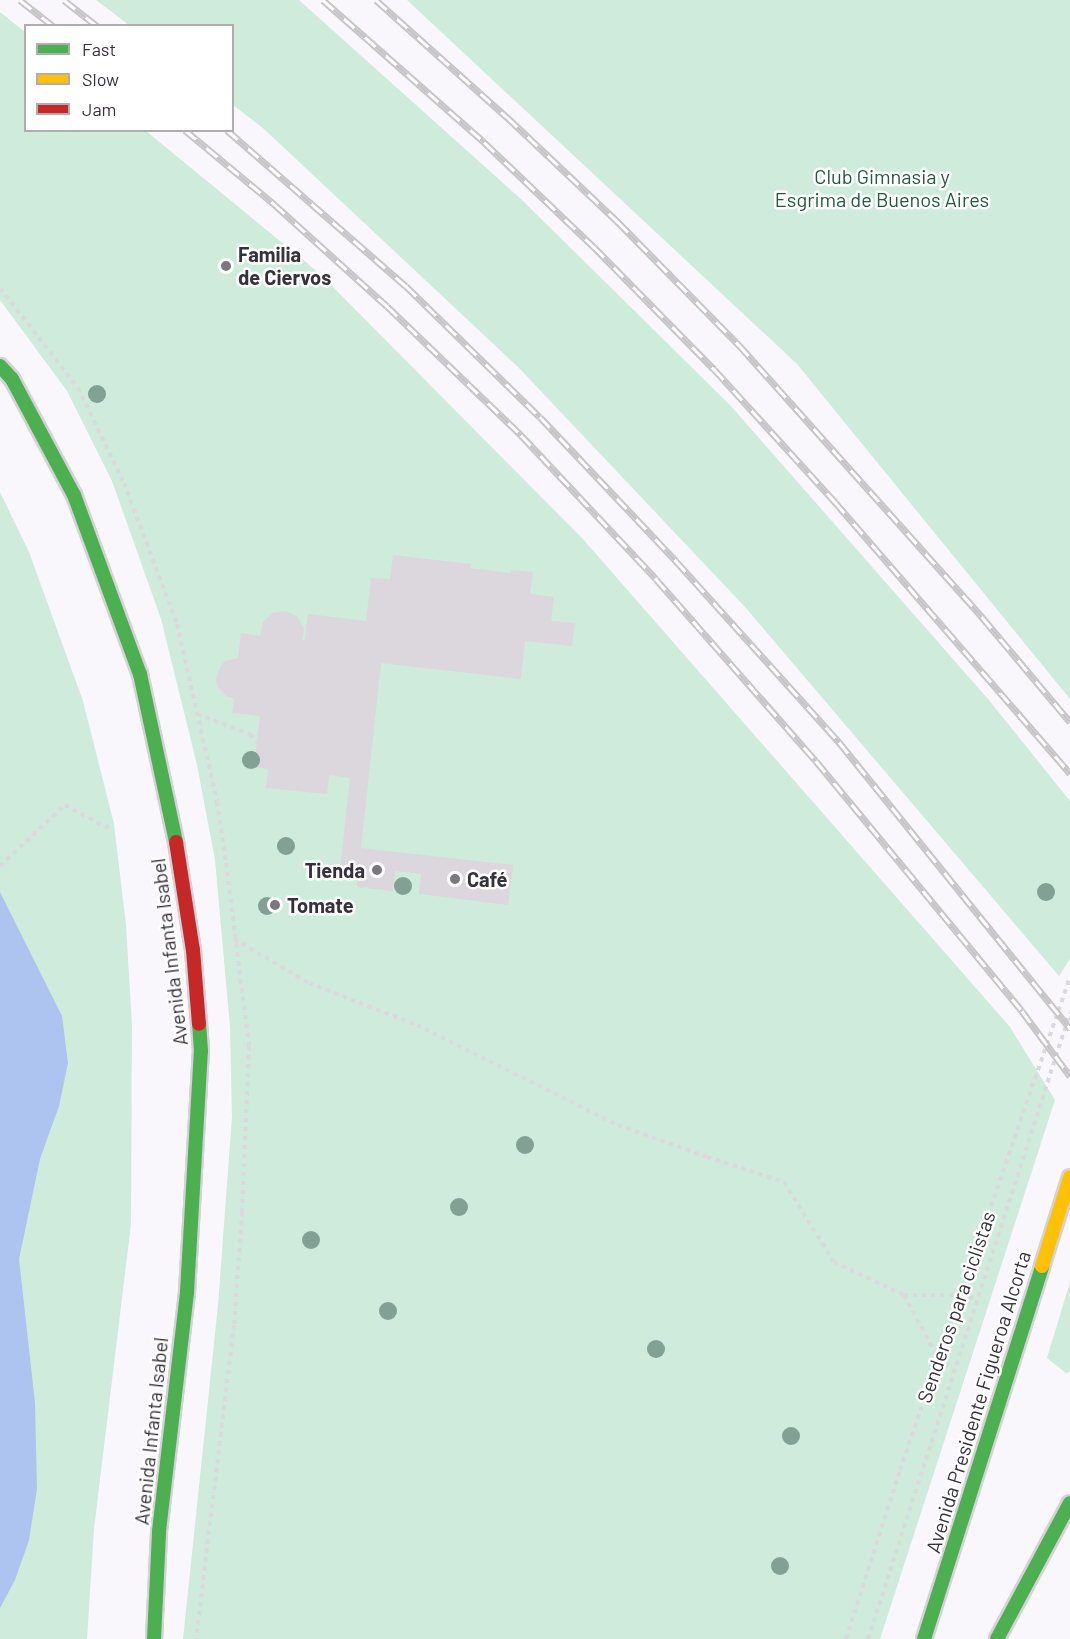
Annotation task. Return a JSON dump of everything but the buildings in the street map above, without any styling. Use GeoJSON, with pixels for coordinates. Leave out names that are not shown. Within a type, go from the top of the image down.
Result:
{"type":"FeatureCollection","features":[{"type":"Feature","properties":{"kind":"street","name":"Avenida Infanta Isabel"},"geometry":{"type":"LineString","coordinates":[[0,366],[12,379],[74,495],[140,674],[171,811],[193,950],[201,1052],[188,1281],[159,1531],[154,1639]]}},
{"type":"Feature","properties":{"kind":"street","name":"Avenida Presidente Figueroa Alcorta"},"geometry":{"type":"LineString","coordinates":[[924,1639],[1070,1177]]}},
{"type":"Feature","properties":{"kind":"street"},"geometry":{"type":"LineString","coordinates":[[997,1639],[1052,1542],[1070,1503]]}},
{"type":"Feature","properties":{"kind":"path"},"geometry":{"type":"LineString","coordinates":[[0,288],[78,388],[124,483],[177,624]]}},
{"type":"Feature","properties":{"kind":"path"},"geometry":{"type":"LineString","coordinates":[[197,714],[250,734],[257,742]]}},
{"type":"Feature","properties":{"kind":"path"},"geometry":{"type":"LineString","coordinates":[[0,866],[65,805],[105,827],[114,824]]}},
{"type":"Feature","properties":{"kind":"path"},"geometry":{"type":"LineString","coordinates":[[234,938],[309,982],[417,1025],[618,1125],[784,1182],[834,1262],[904,1295],[960,1295],[977,1299]]}},
{"type":"Feature","properties":{"kind":"path","name":"Senderos para ciclistas"},"geometry":{"type":"LineString","coordinates":[[846,1639],[960,1295],[1070,978]]}},
{"type":"Feature","properties":{"kind":"path"},"geometry":{"type":"LineString","coordinates":[[868,1639],[1070,1013]]}},
{"type":"Feature","properties":{"kind":"path"},"geometry":{"type":"LineString","coordinates":[[904,1295],[939,1358],[954,1370]]}},
{"type":"Feature","properties":{"kind":"green space"},"geometry":{"type":"Polygon","coordinates":[[[96,0],[299,0],[522,200],[730,405],[988,699],[1070,801],[1070,959],[1059,976],[745,607],[519,368],[264,129],[234,106],[234,24],[128,24],[96,0]]]}},
{"type":"Feature","properties":{"kind":"green space","name":"Club Gimnasia y Esgrima de Buenos Aires"},"geometry":{"type":"Polygon","coordinates":[[[407,0],[1070,0],[1070,699],[797,364],[407,0]]]}},
{"type":"Feature","properties":{"kind":"green space"},"geometry":{"type":"Polygon","coordinates":[[[0,12],[24,31],[24,132],[147,132],[319,273],[582,538],[1010,1027],[1055,1100],[880,1639],[183,1639],[218,1305],[232,1117],[230,1027],[215,860],[197,765],[161,619],[112,481],[67,391],[0,300],[0,12]]]}},
{"type":"Feature","properties":{"kind":"green space"},"geometry":{"type":"Polygon","coordinates":[[[0,492],[29,552],[83,701],[114,824],[126,925],[132,1025],[131,1224],[94,1529],[87,1639],[0,1639],[0,492]]]}},
{"type":"Feature","properties":{"kind":"green space"},"geometry":{"type":"Polygon","coordinates":[[[1070,1282],[1070,1372],[1066,1373],[1047,1358],[1070,1282]]]}},
{"type":"Feature","properties":{"kind":"water"},"geometry":{"type":"Polygon","coordinates":[[[0,892],[62,1016],[68,1063],[59,1106],[40,1159],[19,1259],[35,1403],[37,1489],[29,1540],[15,1580],[0,1608],[0,892]]]}},
{"type":"Feature","properties":{"kind":"railway"},"geometry":{"type":"LineString","coordinates":[[20,0],[50,24]]}},
{"type":"Feature","properties":{"kind":"railway"},"geometry":{"type":"LineString","coordinates":[[64,0],[94,24]]}},
{"type":"Feature","properties":{"kind":"railway"},"geometry":{"type":"LineString","coordinates":[[323,0],[484,142],[594,247],[714,369],[835,502],[1070,773]]}},
{"type":"Feature","properties":{"kind":"railway"},"geometry":{"type":"LineString","coordinates":[[376,0],[507,117],[618,222],[739,345],[982,617],[1070,722]]}},
{"type":"Feature","properties":{"kind":"railway"},"geometry":{"type":"LineString","coordinates":[[187,132],[274,204],[387,306],[521,435],[656,579],[816,761],[1022,1011],[1070,1076]]}},
{"type":"Feature","properties":{"kind":"railway"},"geometry":{"type":"LineString","coordinates":[[229,132],[406,286],[540,417],[676,561],[839,742],[1070,1028]]}},
{"type":"Feature","properties":{"kind":"traffic: fast"},"geometry":{"type":"LineString","coordinates":[[0,366],[12,379],[74,495],[140,674],[176,842]]}},
{"type":"Feature","properties":{"kind":"traffic: fast"},"geometry":{"type":"LineString","coordinates":[[154,1639],[159,1531],[187,1292],[201,1051],[199,1024]]}},
{"type":"Feature","properties":{"kind":"traffic: fast"},"geometry":{"type":"LineString","coordinates":[[924,1639],[1042,1266]]}},
{"type":"Feature","properties":{"kind":"traffic: fast"},"geometry":{"type":"LineString","coordinates":[[997,1639],[1070,1503]]}},
{"type":"Feature","properties":{"kind":"traffic: slow"},"geometry":{"type":"LineString","coordinates":[[1042,1266],[1070,1177]]}},
{"type":"Feature","properties":{"kind":"traffic: jam"},"geometry":{"type":"LineString","coordinates":[[176,842],[193,950],[199,1024]]}},
{"type":"Feature","properties":{"kind":"place","name":"Familia de Ciervos"},"geometry":{"type":"Point","coordinates":[226,266]}},
{"type":"Feature","properties":{"kind":"place","name":"Tienda"},"geometry":{"type":"Point","coordinates":[377,870]}},
{"type":"Feature","properties":{"kind":"place","name":"Café"},"geometry":{"type":"Point","coordinates":[455,879]}},
{"type":"Feature","properties":{"kind":"place","name":"Tomate"},"geometry":{"type":"Point","coordinates":[275,905]}}]}
